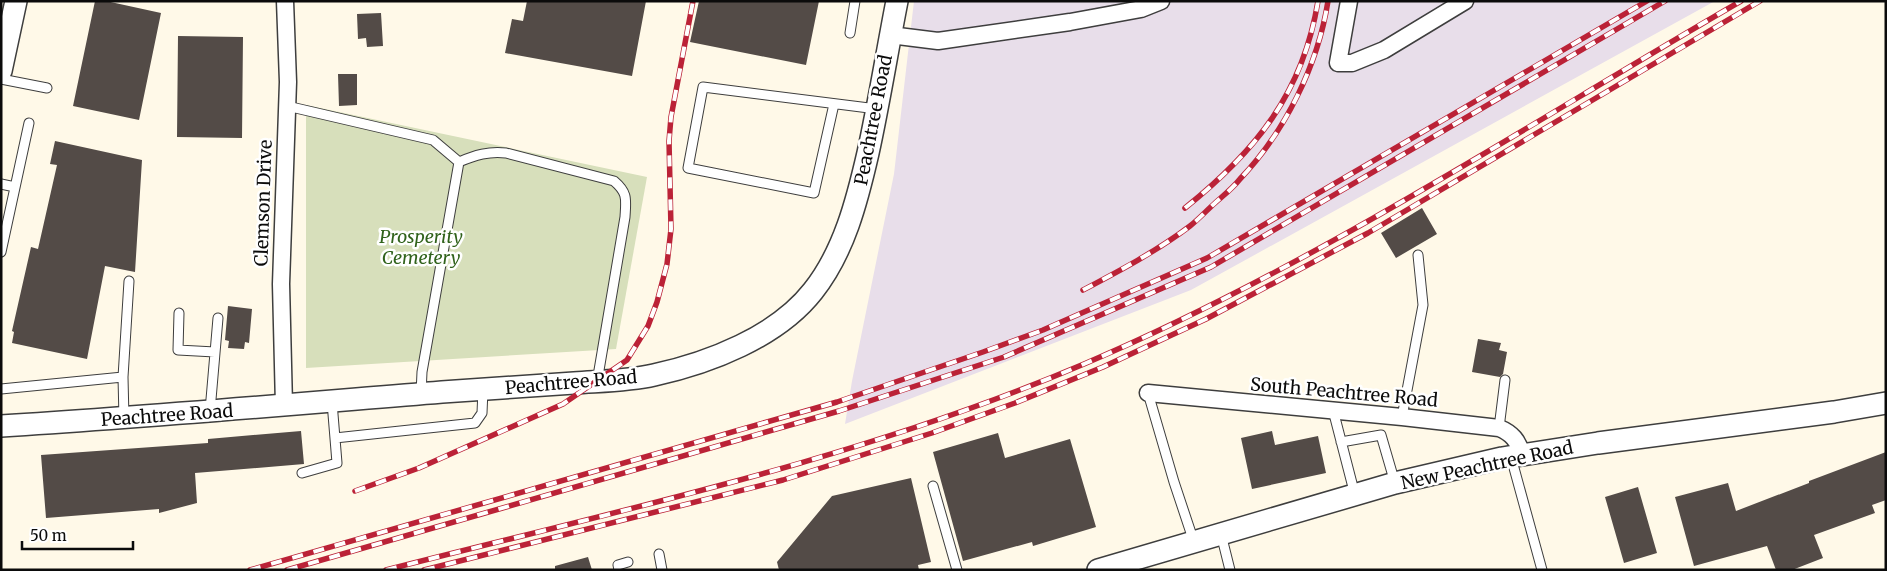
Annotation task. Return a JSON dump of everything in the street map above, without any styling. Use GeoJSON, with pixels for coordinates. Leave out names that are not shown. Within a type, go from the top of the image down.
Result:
{"type":"FeatureCollection","features":[{"type":"Feature","properties":{"kind":"street"},"geometry":{"type":"LineString","coordinates":[[1,71],[16,1]]}},
{"type":"Feature","properties":{"kind":"street","name":"Clemson Drive"},"geometry":{"type":"LineString","coordinates":[[284,406],[281,284],[288,82],[285,1]]}},
{"type":"Feature","properties":{"kind":"street","name":"Peachtree Road"},"geometry":{"type":"LineString","coordinates":[[1,426],[124,419],[483,389],[597,382],[652,376],[712,359],[754,340],[790,314],[813,292],[837,254],[857,198],[878,109],[897,1]]}},
{"type":"Feature","properties":{"kind":"street"},"geometry":{"type":"LineString","coordinates":[[890,35],[938,42],[1088,19],[1141,9],[1161,1]]}},
{"type":"Feature","properties":{"kind":"street"},"geometry":{"type":"LineString","coordinates":[[1349,1],[1338,63],[1352,63],[1384,50],[1465,1]]}},
{"type":"Feature","properties":{"kind":"street","name":"South Peachtree Road"},"geometry":{"type":"LineString","coordinates":[[1148,393],[1499,428]]}},
{"type":"Feature","properties":{"kind":"street","name":"New Peachtree Road"},"geometry":{"type":"LineString","coordinates":[[1098,570],[1395,483],[1516,455],[1834,412],[1886,403]]}},
{"type":"Feature","properties":{"kind":"street"},"geometry":{"type":"LineString","coordinates":[[1499,428],[1509,432],[1519,443],[1516,455]]}},
{"type":"Feature","properties":{"kind":"lane"},"geometry":{"type":"LineString","coordinates":[[850,33],[855,1]]}},
{"type":"Feature","properties":{"kind":"lane"},"geometry":{"type":"LineString","coordinates":[[1,79],[47,88]]}},
{"type":"Feature","properties":{"kind":"lane"},"geometry":{"type":"LineString","coordinates":[[834,104],[814,193],[688,168],[704,87],[878,109]]}},
{"type":"Feature","properties":{"kind":"lane"},"geometry":{"type":"LineString","coordinates":[[287,106],[433,140],[460,162]]}},
{"type":"Feature","properties":{"kind":"lane"},"geometry":{"type":"LineString","coordinates":[[1,252],[29,123]]}},
{"type":"Feature","properties":{"kind":"lane"},"geometry":{"type":"LineString","coordinates":[[460,162],[476,155],[494,152],[506,153],[614,181],[623,189],[626,202],[625,218],[597,382]]}},
{"type":"Feature","properties":{"kind":"lane"},"geometry":{"type":"LineString","coordinates":[[421,394],[422,372],[460,162]]}},
{"type":"Feature","properties":{"kind":"lane"},"geometry":{"type":"LineString","coordinates":[[1,184],[15,186]]}},
{"type":"Feature","properties":{"kind":"lane"},"geometry":{"type":"LineString","coordinates":[[1402,417],[1423,305],[1418,255]]}},
{"type":"Feature","properties":{"kind":"lane"},"geometry":{"type":"LineString","coordinates":[[124,419],[123,377],[129,281]]}},
{"type":"Feature","properties":{"kind":"lane"},"geometry":{"type":"LineString","coordinates":[[179,314],[178,350],[215,352]]}},
{"type":"Feature","properties":{"kind":"lane"},"geometry":{"type":"LineString","coordinates":[[210,412],[218,318]]}},
{"type":"Feature","properties":{"kind":"lane"},"geometry":{"type":"LineString","coordinates":[[1,389],[123,377]]}},
{"type":"Feature","properties":{"kind":"lane"},"geometry":{"type":"LineString","coordinates":[[1499,428],[1505,380]]}},
{"type":"Feature","properties":{"kind":"lane"},"geometry":{"type":"LineString","coordinates":[[335,438],[475,424],[482,413],[483,389]]}},
{"type":"Feature","properties":{"kind":"lane"},"geometry":{"type":"LineString","coordinates":[[1148,393],[1194,542]]}},
{"type":"Feature","properties":{"kind":"lane"},"geometry":{"type":"LineString","coordinates":[[302,473],[338,463],[332,402]]}},
{"type":"Feature","properties":{"kind":"lane"},"geometry":{"type":"LineString","coordinates":[[1333,410],[1355,495]]}},
{"type":"Feature","properties":{"kind":"lane"},"geometry":{"type":"LineString","coordinates":[[1342,442],[1381,435],[1395,483]]}},
{"type":"Feature","properties":{"kind":"lane"},"geometry":{"type":"LineString","coordinates":[[1516,455],[1542,570]]}},
{"type":"Feature","properties":{"kind":"lane"},"geometry":{"type":"LineString","coordinates":[[933,486],[957,570]]}},
{"type":"Feature","properties":{"kind":"lane"},"geometry":{"type":"LineString","coordinates":[[1221,534],[1230,570]]}},
{"type":"Feature","properties":{"kind":"lane"},"geometry":{"type":"LineString","coordinates":[[659,554],[662,570]]}},
{"type":"Feature","properties":{"kind":"lane"},"geometry":{"type":"LineString","coordinates":[[618,567],[628,562]]}},
{"type":"Feature","properties":{"kind":"shaded area"},"geometry":{"type":"Polygon","coordinates":[[[914,1],[1715,1],[1191,290],[845,424],[894,174],[914,1]]]}},
{"type":"Feature","properties":{"kind":"green space","name":"Prosperity Cemetery"},"geometry":{"type":"Polygon","coordinates":[[[306,105],[647,177],[616,349],[306,368],[306,105]]]}},
{"type":"Feature","properties":{"kind":"building"},"geometry":{"type":"Polygon","coordinates":[[[95,1],[106,1],[161,13],[139,120],[73,106],[95,1]]]}},
{"type":"Feature","properties":{"kind":"building"},"geometry":{"type":"Polygon","coordinates":[[[527,1],[646,1],[632,76],[505,53],[512,19],[523,21],[527,1]]]}},
{"type":"Feature","properties":{"kind":"building"},"geometry":{"type":"Polygon","coordinates":[[[699,1],[819,1],[806,65],[690,42],[699,1]]]}},
{"type":"Feature","properties":{"kind":"building"},"geometry":{"type":"Polygon","coordinates":[[[381,13],[383,46],[367,47],[366,38],[358,39],[357,14],[381,13]]]}},
{"type":"Feature","properties":{"kind":"building"},"geometry":{"type":"Polygon","coordinates":[[[178,36],[243,37],[242,138],[177,137],[178,36]]]}},
{"type":"Feature","properties":{"kind":"building"},"geometry":{"type":"Polygon","coordinates":[[[338,74],[357,74],[357,105],[339,106],[338,74]]]}},
{"type":"Feature","properties":{"kind":"building"},"geometry":{"type":"Polygon","coordinates":[[[55,141],[142,160],[135,272],[105,266],[87,359],[12,343],[14,332],[12,331],[31,247],[38,249],[57,165],[50,164],[55,141]]]}},
{"type":"Feature","properties":{"kind":"building"},"geometry":{"type":"Polygon","coordinates":[[[1422,208],[1437,234],[1396,258],[1381,233],[1422,208]]]}},
{"type":"Feature","properties":{"kind":"building"},"geometry":{"type":"Polygon","coordinates":[[[228,306],[252,309],[249,343],[245,342],[244,349],[228,348],[229,341],[225,340],[228,306]]]}},
{"type":"Feature","properties":{"kind":"building"},"geometry":{"type":"Polygon","coordinates":[[[1478,339],[1501,343],[1499,350],[1507,352],[1503,374],[1500,377],[1472,372],[1478,339]]]}},
{"type":"Feature","properties":{"kind":"building"},"geometry":{"type":"Polygon","coordinates":[[[301,431],[304,464],[195,473],[197,503],[159,513],[159,509],[46,518],[41,455],[208,443],[208,439],[301,431]]]}},
{"type":"Feature","properties":{"kind":"building"},"geometry":{"type":"Polygon","coordinates":[[[1272,431],[1275,445],[1318,436],[1326,473],[1252,489],[1241,438],[1272,431]]]}},
{"type":"Feature","properties":{"kind":"building"},"geometry":{"type":"Polygon","coordinates":[[[998,433],[1005,458],[1070,439],[1096,527],[1033,546],[1032,542],[963,561],[933,452],[998,433]]]}},
{"type":"Feature","properties":{"kind":"building"},"geometry":{"type":"Polygon","coordinates":[[[1886,452],[1886,500],[1872,505],[1875,513],[1814,535],[1823,558],[1792,570],[1776,570],[1767,546],[1694,566],[1675,497],[1728,483],[1736,511],[1886,452]]]}},
{"type":"Feature","properties":{"kind":"building"},"geometry":{"type":"Polygon","coordinates":[[[911,478],[931,562],[918,565],[919,570],[779,570],[777,562],[832,496],[911,478]]]}},
{"type":"Feature","properties":{"kind":"building"},"geometry":{"type":"Polygon","coordinates":[[[1638,487],[1657,553],[1624,563],[1605,497],[1638,487]]]}},
{"type":"Feature","properties":{"kind":"building"},"geometry":{"type":"Polygon","coordinates":[[[588,557],[592,570],[555,570],[555,566],[588,557]]]}},
{"type":"Feature","properties":{"kind":"railway"},"geometry":{"type":"LineString","coordinates":[[355,491],[419,468],[563,404],[627,360],[648,326],[657,302],[667,264],[671,229],[669,141],[671,117],[693,1]]}},
{"type":"Feature","properties":{"kind":"railway"},"geometry":{"type":"LineString","coordinates":[[1185,208],[1234,165],[1272,118],[1288,92],[1301,64],[1311,34],[1318,1]]}},
{"type":"Feature","properties":{"kind":"railway"},"geometry":{"type":"LineString","coordinates":[[1083,290],[1151,252],[1190,226],[1231,188],[1256,160],[1285,119],[1308,73],[1323,25],[1328,1]]}},
{"type":"Feature","properties":{"kind":"railway"},"geometry":{"type":"LineString","coordinates":[[250,570],[837,402],[1043,330],[1207,258],[1647,1]]}},
{"type":"Feature","properties":{"kind":"railway"},"geometry":{"type":"LineString","coordinates":[[287,570],[839,411],[1004,357],[1211,267],[1665,1]]}},
{"type":"Feature","properties":{"kind":"railway"},"geometry":{"type":"LineString","coordinates":[[386,570],[651,504],[827,455],[914,428],[1000,398],[1084,364],[1253,284],[1336,239],[1418,193],[1741,1]]}},
{"type":"Feature","properties":{"kind":"railway"},"geometry":{"type":"LineString","coordinates":[[424,570],[783,480],[932,433],[1015,403],[1103,367],[1206,319],[1368,233],[1760,1]]}}]}
